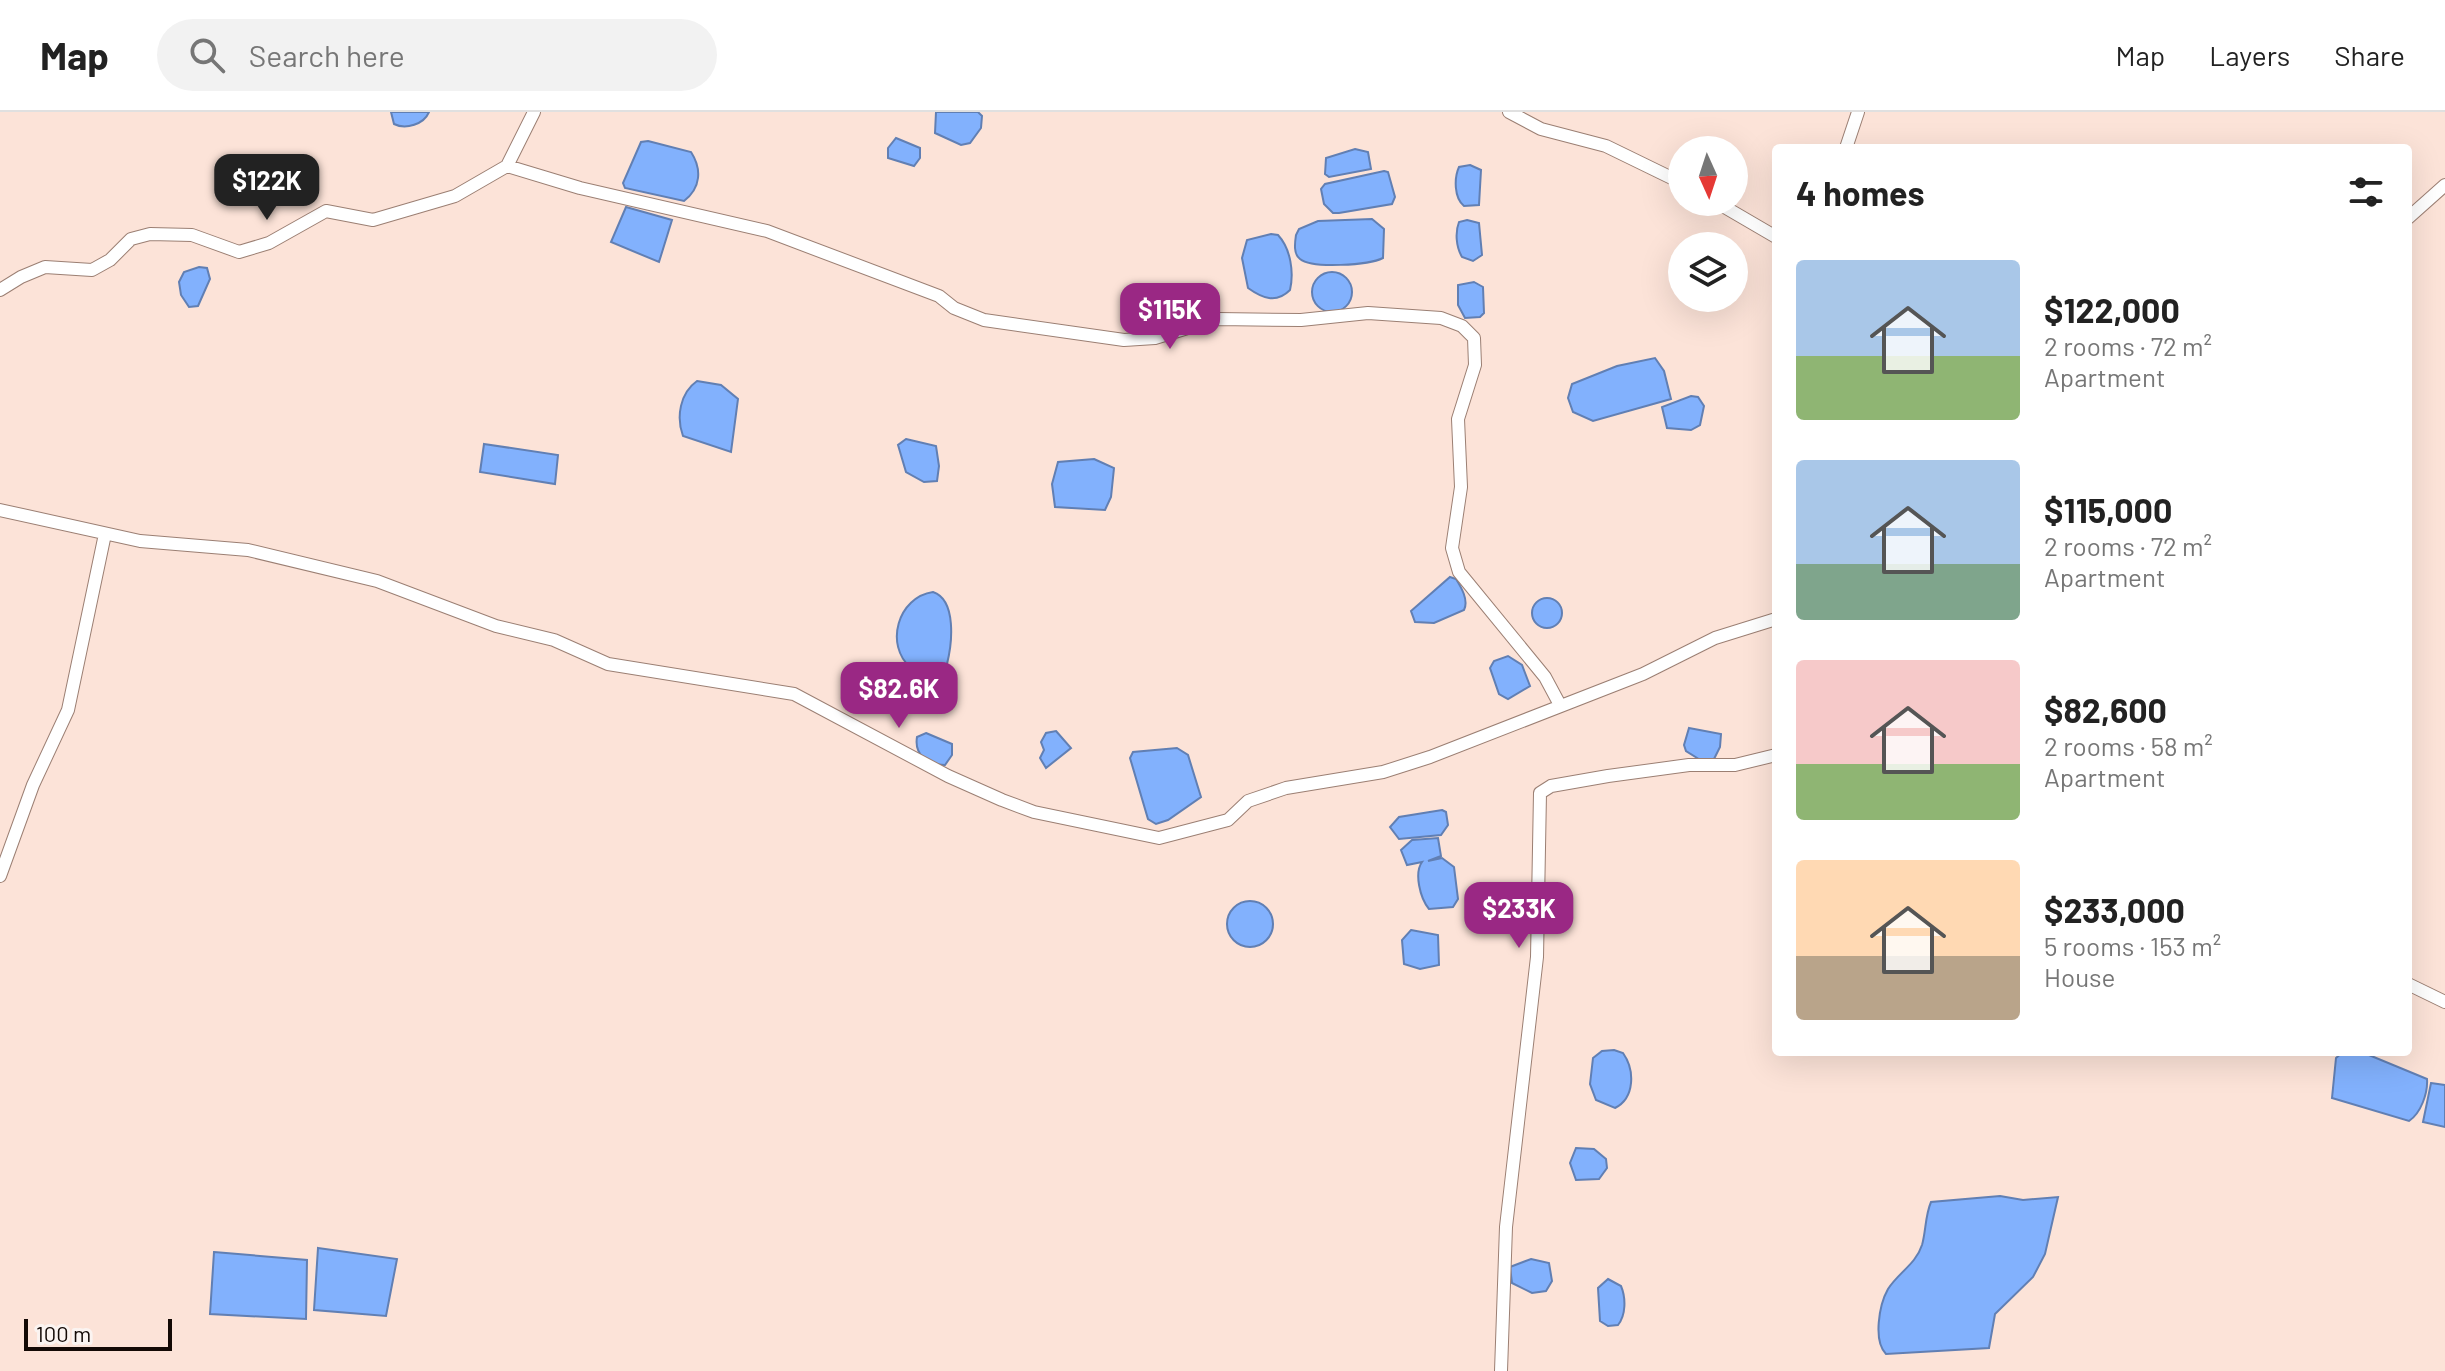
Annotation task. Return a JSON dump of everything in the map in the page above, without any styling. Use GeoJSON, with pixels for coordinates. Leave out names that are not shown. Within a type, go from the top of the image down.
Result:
{"type":"FeatureCollection","features":[{"type":"Feature","properties":{"kind":"street"},"geometry":{"type":"LineString","coordinates":[[0,290],[45,267],[92,270],[131,239],[150,234],[192,235],[239,252],[269,243],[292,227],[326,211],[373,220],[455,196],[507,166],[534,112]]}},
{"type":"Feature","properties":{"kind":"street"},"geometry":{"type":"LineString","coordinates":[[1509,112],[1541,129],[1606,146],[1668,176]]}},
{"type":"Feature","properties":{"kind":"street"},"geometry":{"type":"LineString","coordinates":[[1847,144],[1858,112]]}},
{"type":"Feature","properties":{"kind":"street"},"geometry":{"type":"LineString","coordinates":[[507,166],[610,196],[767,231],[939,296],[954,308],[984,320],[1124,340],[1155,338],[1217,319],[1301,320],[1368,313],[1441,318],[1462,326],[1474,338],[1475,365],[1458,419],[1461,487],[1452,548],[1459,572],[1467,584],[1545,677],[1560,705]]}},
{"type":"Feature","properties":{"kind":"street"},"geometry":{"type":"LineString","coordinates":[[2412,214],[2445,185]]}},
{"type":"Feature","properties":{"kind":"street"},"geometry":{"type":"LineString","coordinates":[[1740,216],[1772,235]]}},
{"type":"Feature","properties":{"kind":"street"},"geometry":{"type":"LineString","coordinates":[[0,510],[105,534],[248,550],[377,581],[496,626],[554,640],[608,664],[794,694],[948,776],[1002,800],[1034,812],[1148,837],[1177,835],[1228,820],[1245,803],[1286,788],[1383,772],[1430,757],[1643,674],[1715,638],[1772,620]]}},
{"type":"Feature","properties":{"kind":"street"},"geometry":{"type":"LineString","coordinates":[[0,876],[33,785],[68,710],[105,534]]}},
{"type":"Feature","properties":{"kind":"street"},"geometry":{"type":"LineString","coordinates":[[1501,1371],[1506,1227],[1537,957],[1540,793],[1551,786],[1608,776],[1689,765],[1735,765],[1772,756]]}},
{"type":"Feature","properties":{"kind":"street"},"geometry":{"type":"LineString","coordinates":[[2412,986],[2445,1002]]}},
{"type":"Feature","properties":{"kind":"water"},"geometry":{"type":"Polygon","coordinates":[[[391,112],[429,112],[419,123],[404,126],[394,124],[391,112]]]}},
{"type":"Feature","properties":{"kind":"water"},"geometry":{"type":"Polygon","coordinates":[[[936,112],[978,112],[982,116],[981,128],[970,143],[961,145],[935,133],[936,112]]]}},
{"type":"Feature","properties":{"kind":"water"},"geometry":{"type":"Polygon","coordinates":[[[896,138],[920,148],[920,158],[914,166],[888,158],[888,148],[896,138]]]}},
{"type":"Feature","properties":{"kind":"water"},"geometry":{"type":"Polygon","coordinates":[[[641,142],[691,152],[697,165],[698,178],[694,190],[684,201],[625,188],[623,183],[641,142]]]}},
{"type":"Feature","properties":{"kind":"water"},"geometry":{"type":"Polygon","coordinates":[[[1355,149],[1368,152],[1371,169],[1329,177],[1325,174],[1326,158],[1355,149]]]}},
{"type":"Feature","properties":{"kind":"water"},"geometry":{"type":"Polygon","coordinates":[[[1470,165],[1481,170],[1479,205],[1464,206],[1457,193],[1456,177],[1459,167],[1470,165]]]}},
{"type":"Feature","properties":{"kind":"water"},"geometry":{"type":"Polygon","coordinates":[[[1388,172],[1395,197],[1392,204],[1333,213],[1324,204],[1321,189],[1325,184],[1388,172]]]}},
{"type":"Feature","properties":{"kind":"water"},"geometry":{"type":"Polygon","coordinates":[[[626,207],[672,220],[659,262],[611,242],[626,207]]]}},
{"type":"Feature","properties":{"kind":"water"},"geometry":{"type":"Polygon","coordinates":[[[1372,219],[1384,229],[1383,258],[1366,263],[1328,265],[1306,262],[1296,254],[1295,241],[1299,229],[1318,221],[1372,219]]]}},
{"type":"Feature","properties":{"kind":"water"},"geometry":{"type":"Polygon","coordinates":[[[1459,222],[1479,223],[1482,255],[1473,261],[1462,257],[1457,244],[1459,222]]]}},
{"type":"Feature","properties":{"kind":"water"},"geometry":{"type":"Polygon","coordinates":[[[1278,235],[1289,254],[1292,276],[1290,290],[1274,298],[1264,297],[1248,288],[1242,258],[1247,240],[1278,235]]]}},
{"type":"Feature","properties":{"kind":"water"},"geometry":{"type":"Polygon","coordinates":[[[207,268],[210,279],[198,306],[189,307],[181,295],[179,282],[184,272],[207,268]]]}},
{"type":"Feature","properties":{"kind":"water"},"geometry":{"type":"Polygon","coordinates":[[[1332,272],[1346,278],[1352,292],[1346,306],[1332,312],[1318,306],[1312,292],[1318,278],[1332,272]]]}},
{"type":"Feature","properties":{"kind":"water"},"geometry":{"type":"Polygon","coordinates":[[[1474,282],[1483,287],[1484,313],[1480,317],[1465,318],[1458,305],[1458,285],[1474,282]]]}},
{"type":"Feature","properties":{"kind":"water"},"geometry":{"type":"Polygon","coordinates":[[[1655,358],[1664,371],[1671,399],[1593,421],[1573,412],[1568,398],[1572,384],[1617,366],[1655,358]]]}},
{"type":"Feature","properties":{"kind":"water"},"geometry":{"type":"Polygon","coordinates":[[[697,381],[721,385],[738,399],[731,452],[683,436],[681,406],[687,392],[697,381]]]}},
{"type":"Feature","properties":{"kind":"water"},"geometry":{"type":"Polygon","coordinates":[[[1691,396],[1698,397],[1704,406],[1700,425],[1691,430],[1667,428],[1662,407],[1691,396]]]}},
{"type":"Feature","properties":{"kind":"water"},"geometry":{"type":"Polygon","coordinates":[[[906,439],[936,446],[939,466],[937,481],[924,482],[906,472],[898,445],[906,439]]]}},
{"type":"Feature","properties":{"kind":"water"},"geometry":{"type":"Polygon","coordinates":[[[484,444],[558,455],[555,484],[480,472],[484,444]]]}},
{"type":"Feature","properties":{"kind":"water"},"geometry":{"type":"Polygon","coordinates":[[[1094,459],[1114,468],[1111,497],[1105,510],[1055,507],[1052,484],[1058,462],[1094,459]]]}},
{"type":"Feature","properties":{"kind":"water"},"geometry":{"type":"Polygon","coordinates":[[[1450,577],[1456,579],[1462,590],[1466,602],[1464,610],[1434,623],[1415,622],[1411,611],[1450,577]]]}},
{"type":"Feature","properties":{"kind":"water"},"geometry":{"type":"Polygon","coordinates":[[[933,592],[941,597],[949,613],[951,635],[947,664],[932,671],[911,668],[898,647],[899,623],[911,603],[933,592]]]}},
{"type":"Feature","properties":{"kind":"water"},"geometry":{"type":"Polygon","coordinates":[[[1547,598],[1558,602],[1562,613],[1558,624],[1547,628],[1536,624],[1532,613],[1536,602],[1547,598]]]}},
{"type":"Feature","properties":{"kind":"water"},"geometry":{"type":"Polygon","coordinates":[[[1508,656],[1522,665],[1530,686],[1508,699],[1499,694],[1490,668],[1494,661],[1508,656]]]}},
{"type":"Feature","properties":{"kind":"water"},"geometry":{"type":"Polygon","coordinates":[[[1689,728],[1721,734],[1720,747],[1714,759],[1702,761],[1686,751],[1684,745],[1689,728]]]}},
{"type":"Feature","properties":{"kind":"water"},"geometry":{"type":"Polygon","coordinates":[[[1056,731],[1071,748],[1046,768],[1040,758],[1044,750],[1041,742],[1046,733],[1056,731]]]}},
{"type":"Feature","properties":{"kind":"water"},"geometry":{"type":"Polygon","coordinates":[[[926,733],[952,744],[952,755],[945,765],[928,761],[920,754],[917,737],[926,733]]]}},
{"type":"Feature","properties":{"kind":"water"},"geometry":{"type":"Polygon","coordinates":[[[1177,748],[1188,755],[1201,797],[1168,820],[1156,824],[1148,819],[1130,758],[1133,752],[1177,748]]]}},
{"type":"Feature","properties":{"kind":"water"},"geometry":{"type":"Polygon","coordinates":[[[1442,810],[1446,812],[1448,825],[1441,835],[1399,839],[1390,827],[1399,817],[1442,810]]]}},
{"type":"Feature","properties":{"kind":"water"},"geometry":{"type":"Polygon","coordinates":[[[1438,838],[1441,856],[1428,861],[1442,858],[1454,867],[1458,899],[1453,907],[1429,909],[1419,886],[1418,872],[1422,862],[1407,865],[1401,850],[1412,840],[1438,838]]]}},
{"type":"Feature","properties":{"kind":"water"},"geometry":{"type":"Polygon","coordinates":[[[1250,901],[1266,908],[1273,924],[1266,940],[1250,947],[1234,940],[1227,924],[1234,908],[1250,901]]]}},
{"type":"Feature","properties":{"kind":"water"},"geometry":{"type":"Polygon","coordinates":[[[1411,930],[1438,935],[1439,965],[1420,969],[1404,964],[1402,940],[1411,930]]]}},
{"type":"Feature","properties":{"kind":"water"},"geometry":{"type":"Polygon","coordinates":[[[1602,1051],[1623,1053],[1631,1075],[1626,1098],[1615,1108],[1596,1100],[1590,1084],[1593,1058],[1602,1051]]]}},
{"type":"Feature","properties":{"kind":"water"},"geometry":{"type":"Polygon","coordinates":[[[2371,1056],[2427,1079],[2423,1102],[2417,1113],[2409,1121],[2332,1098],[2336,1058],[2371,1056]]]}},
{"type":"Feature","properties":{"kind":"water"},"geometry":{"type":"Polygon","coordinates":[[[2431,1083],[2445,1085],[2445,1127],[2423,1122],[2431,1083]]]}},
{"type":"Feature","properties":{"kind":"water"},"geometry":{"type":"Polygon","coordinates":[[[1576,1148],[1594,1149],[1606,1159],[1607,1168],[1599,1179],[1576,1180],[1570,1163],[1576,1148]]]}},
{"type":"Feature","properties":{"kind":"water"},"geometry":{"type":"Polygon","coordinates":[[[2000,1196],[2023,1200],[2058,1197],[2045,1254],[2033,1277],[1995,1314],[1989,1348],[1886,1354],[1879,1332],[1882,1304],[1888,1289],[1919,1252],[1931,1202],[2000,1196]]]}},
{"type":"Feature","properties":{"kind":"water"},"geometry":{"type":"Polygon","coordinates":[[[318,1248],[397,1259],[386,1316],[314,1310],[318,1248]]]}},
{"type":"Feature","properties":{"kind":"water"},"geometry":{"type":"Polygon","coordinates":[[[214,1252],[307,1260],[306,1319],[210,1314],[214,1252]]]}},
{"type":"Feature","properties":{"kind":"water"},"geometry":{"type":"Polygon","coordinates":[[[1531,1259],[1549,1263],[1552,1281],[1546,1291],[1532,1293],[1512,1283],[1510,1267],[1531,1259]]]}},
{"type":"Feature","properties":{"kind":"water"},"geometry":{"type":"Polygon","coordinates":[[[1608,1279],[1621,1286],[1624,1296],[1624,1311],[1618,1325],[1608,1326],[1600,1321],[1598,1288],[1608,1279]]]}}]}
